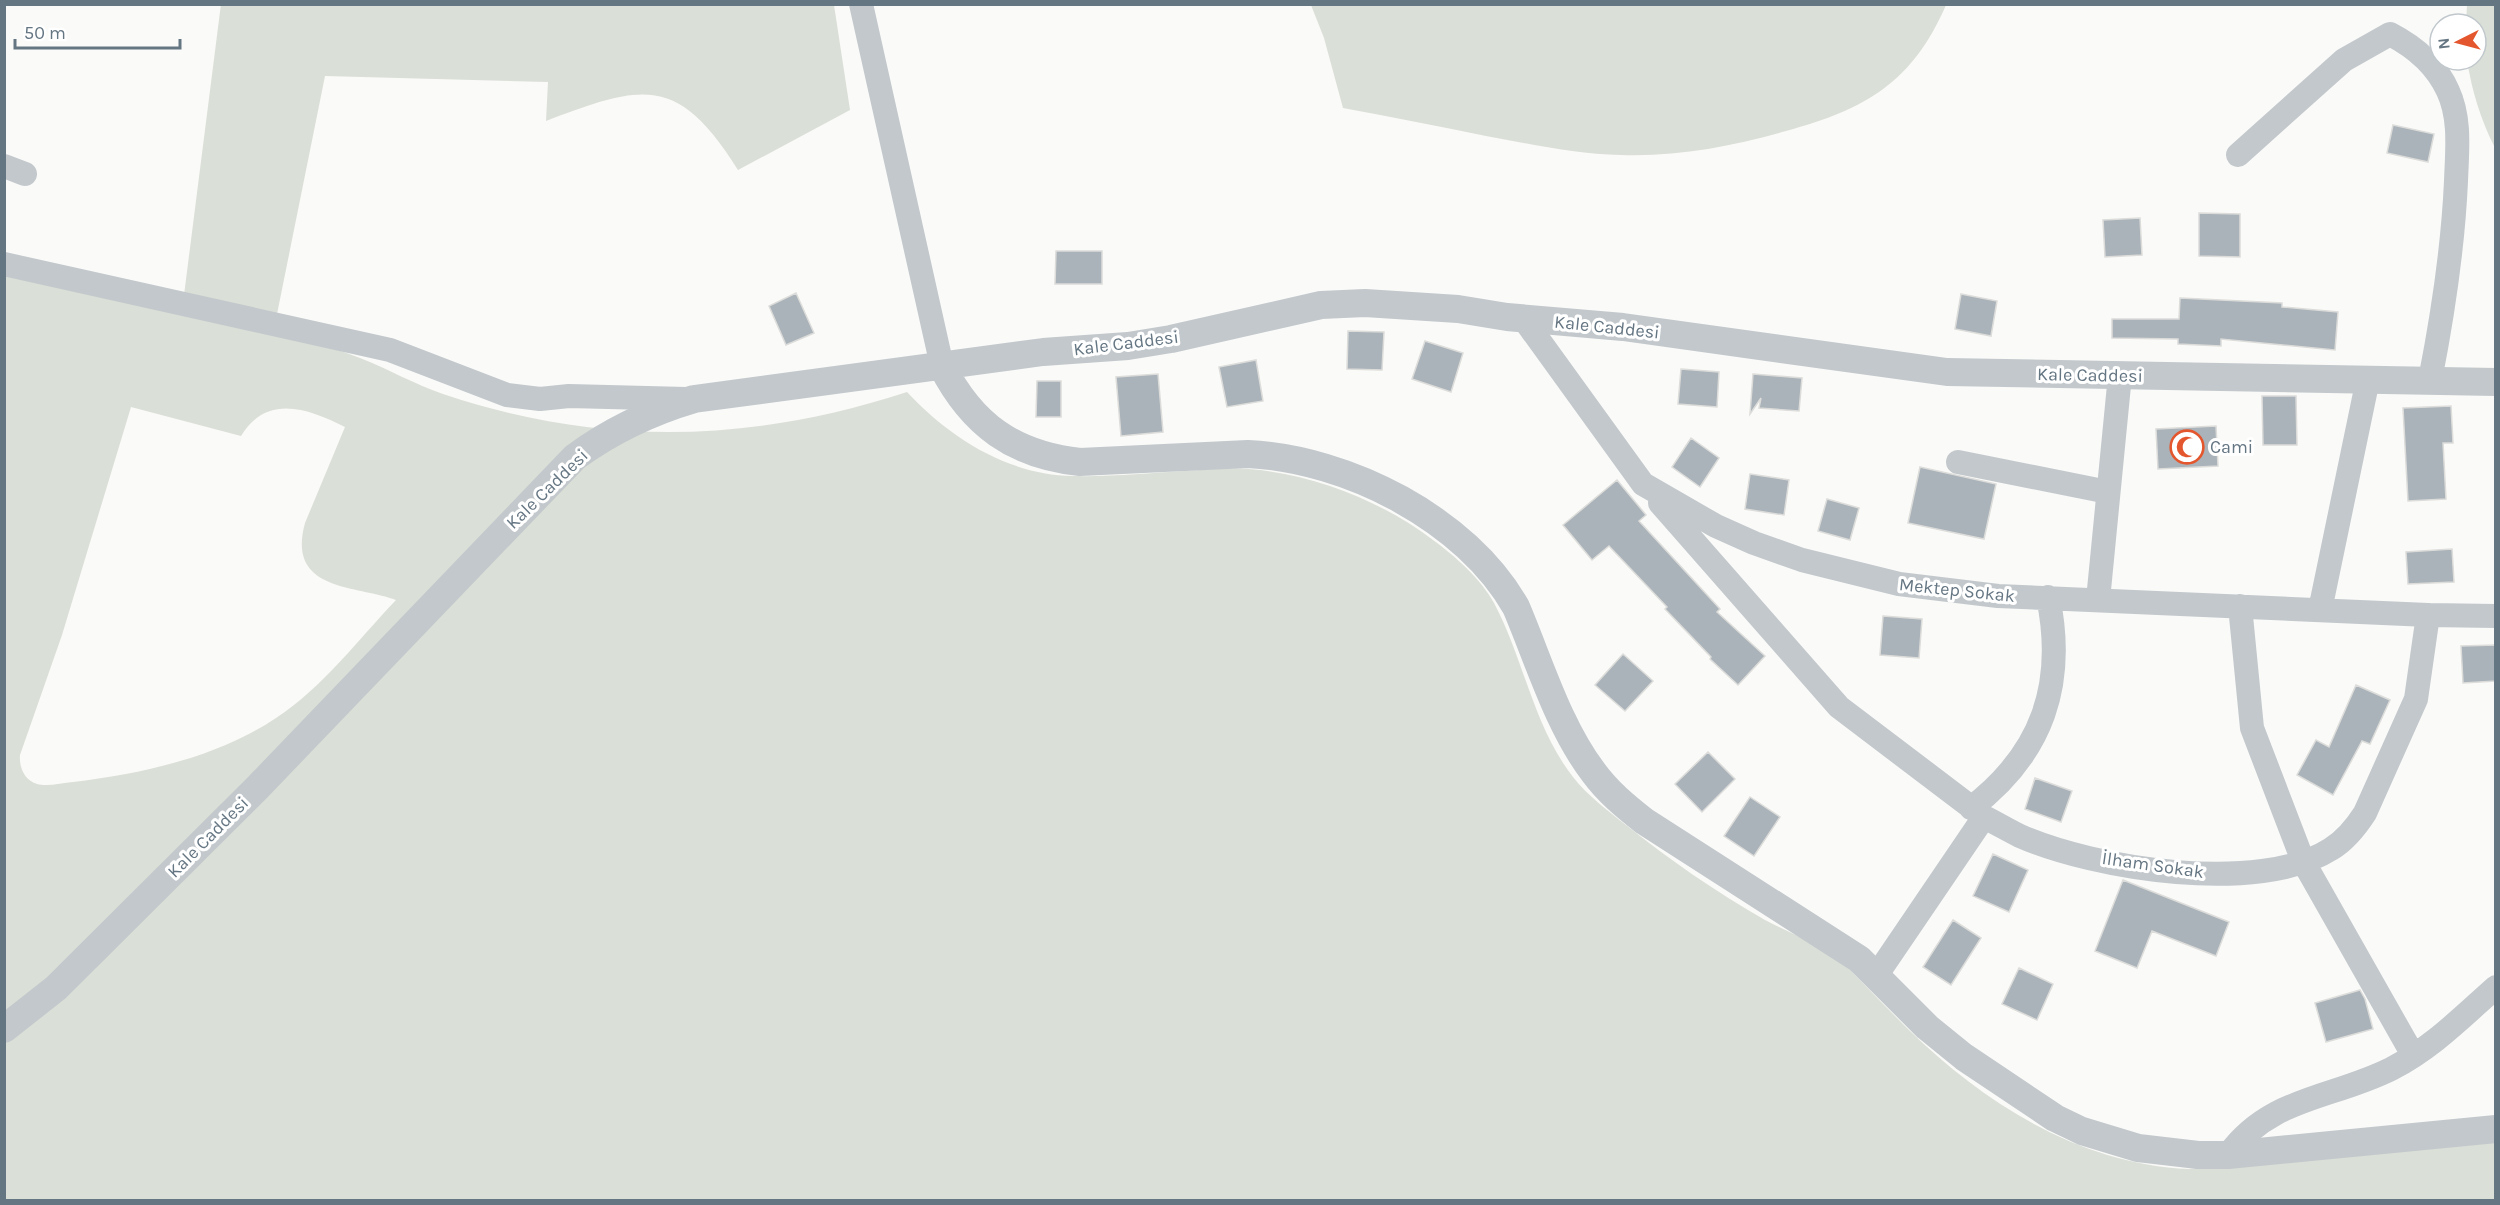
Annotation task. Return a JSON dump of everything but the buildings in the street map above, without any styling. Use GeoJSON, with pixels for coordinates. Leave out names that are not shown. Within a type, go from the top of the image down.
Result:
{"type":"FeatureCollection","features":[{"type":"Feature","properties":{"kind":"street"},"geometry":{"type":"LineString","coordinates":[[861,4],[942,366],[952,385],[978,418],[1012,443],[1057,460],[1080,462],[1248,454],[1302,460],[1339,472],[1403,501],[1425,515],[1479,557],[1507,591],[1516,607],[1572,740],[1605,787],[1644,820],[1859,959],[1927,1027],[2001,1084],[2055,1118],[2082,1131],[2138,1148],[2178,1154],[2228,1155],[2496,1129]]}},
{"type":"Feature","properties":{"kind":"street"},"geometry":{"type":"LineString","coordinates":[[2238,155],[2344,60],[2390,34],[2419,52],[2430,63],[2448,91],[2457,122],[2454,211],[2449,268],[2430,380]]}},
{"type":"Feature","properties":{"kind":"street"},"geometry":{"type":"LineString","coordinates":[[4,264],[390,350],[507,395],[540,399],[569,396],[694,399]]}},
{"type":"Feature","properties":{"kind":"street","name":"Kale Caddesi"},"geometry":{"type":"LineString","coordinates":[[4,1029],[56,988],[257,788],[575,457],[617,429],[640,417],[694,399],[1043,352],[1086,350],[1171,339],[1321,305],[1409,305],[1623,327],[1947,372],[2496,381]]}},
{"type":"Feature","properties":{"kind":"street","name":"Mektep Sokak"},"geometry":{"type":"LineString","coordinates":[[1523,318],[1643,484],[1716,526],[1754,543],[1802,560],[1851,574],[1929,589],[1998,596],[2496,616]]}},
{"type":"Feature","properties":{"kind":"street"},"geometry":{"type":"LineString","coordinates":[[2097,600],[2120,375]]}},
{"type":"Feature","properties":{"kind":"street"},"geometry":{"type":"LineString","coordinates":[[2320,610],[2368,379]]}},
{"type":"Feature","properties":{"kind":"street"},"geometry":{"type":"LineString","coordinates":[[1958,462],[2108,492]]}},
{"type":"Feature","properties":{"kind":"street","name":"İlham Sokak"},"geometry":{"type":"LineString","coordinates":[[1643,484],[1839,707],[1977,812],[2021,836],[2107,861],[2161,870],[2222,874],[2276,868],[2303,861],[2317,856],[2343,840],[2365,813],[2416,699],[2428,615]]}},
{"type":"Feature","properties":{"kind":"street"},"geometry":{"type":"LineString","coordinates":[[1876,976],[1977,812],[1990,793],[2014,768],[2034,738],[2050,694],[2055,645],[2048,597]]}},
{"type":"Feature","properties":{"kind":"street"},"geometry":{"type":"LineString","coordinates":[[2240,606],[2252,729],[2303,861],[2413,1055]]}},
{"type":"Feature","properties":{"kind":"street"},"geometry":{"type":"LineString","coordinates":[[2228,1155],[2247,1132],[2273,1114],[2363,1082],[2392,1068],[2438,1040],[2496,987]]}},
{"type":"Feature","properties":{"kind":"shaded area"},"geometry":{"type":"Polygon","coordinates":[[[221,4],[834,5],[850,110],[738,170],[717,139],[696,117],[676,103],[656,96],[634,95],[608,100],[546,121],[548,82],[325,76],[274,329],[360,358],[443,394],[502,411],[560,423],[618,430],[675,432],[733,429],[791,421],[849,409],[907,392],[961,439],[1003,461],[1026,469],[1049,474],[1087,476],[1225,468],[1249,469],[1298,477],[1346,492],[1392,513],[1413,526],[1450,553],[1482,585],[1504,624],[1548,736],[1573,777],[1591,797],[1659,851],[1711,887],[1765,920],[1836,956],[1938,1057],[2002,1105],[2073,1142],[2110,1156],[2149,1165],[2189,1169],[2496,1142],[2495,1200],[5,1200],[5,271],[182,311],[221,4]],[[131,407],[62,635],[20,755],[23,772],[32,782],[41,785],[55,784],[152,769],[204,753],[253,732],[309,693],[396,600],[328,582],[315,574],[306,562],[302,546],[305,523],[345,427],[303,411],[276,410],[263,414],[251,423],[241,436],[131,407]]]}},
{"type":"Feature","properties":{"kind":"shaded area"},"geometry":{"type":"Polygon","coordinates":[[[1311,5],[1946,5],[1933,32],[1902,73],[1863,102],[1814,122],[1746,141],[1684,152],[1642,155],[1587,153],[1553,148],[1343,108],[1324,38],[1311,5]]]}},
{"type":"Feature","properties":{"kind":"shaded area"},"geometry":{"type":"Polygon","coordinates":[[[2467,5],[2495,5],[2495,148],[2485,127],[2469,72],[2488,72],[2488,12],[2467,12],[2467,5]]]}},
{"type":"Feature","properties":{"kind":"place","name":"Cami"},"geometry":{"type":"Point","coordinates":[2187,447]}}]}
